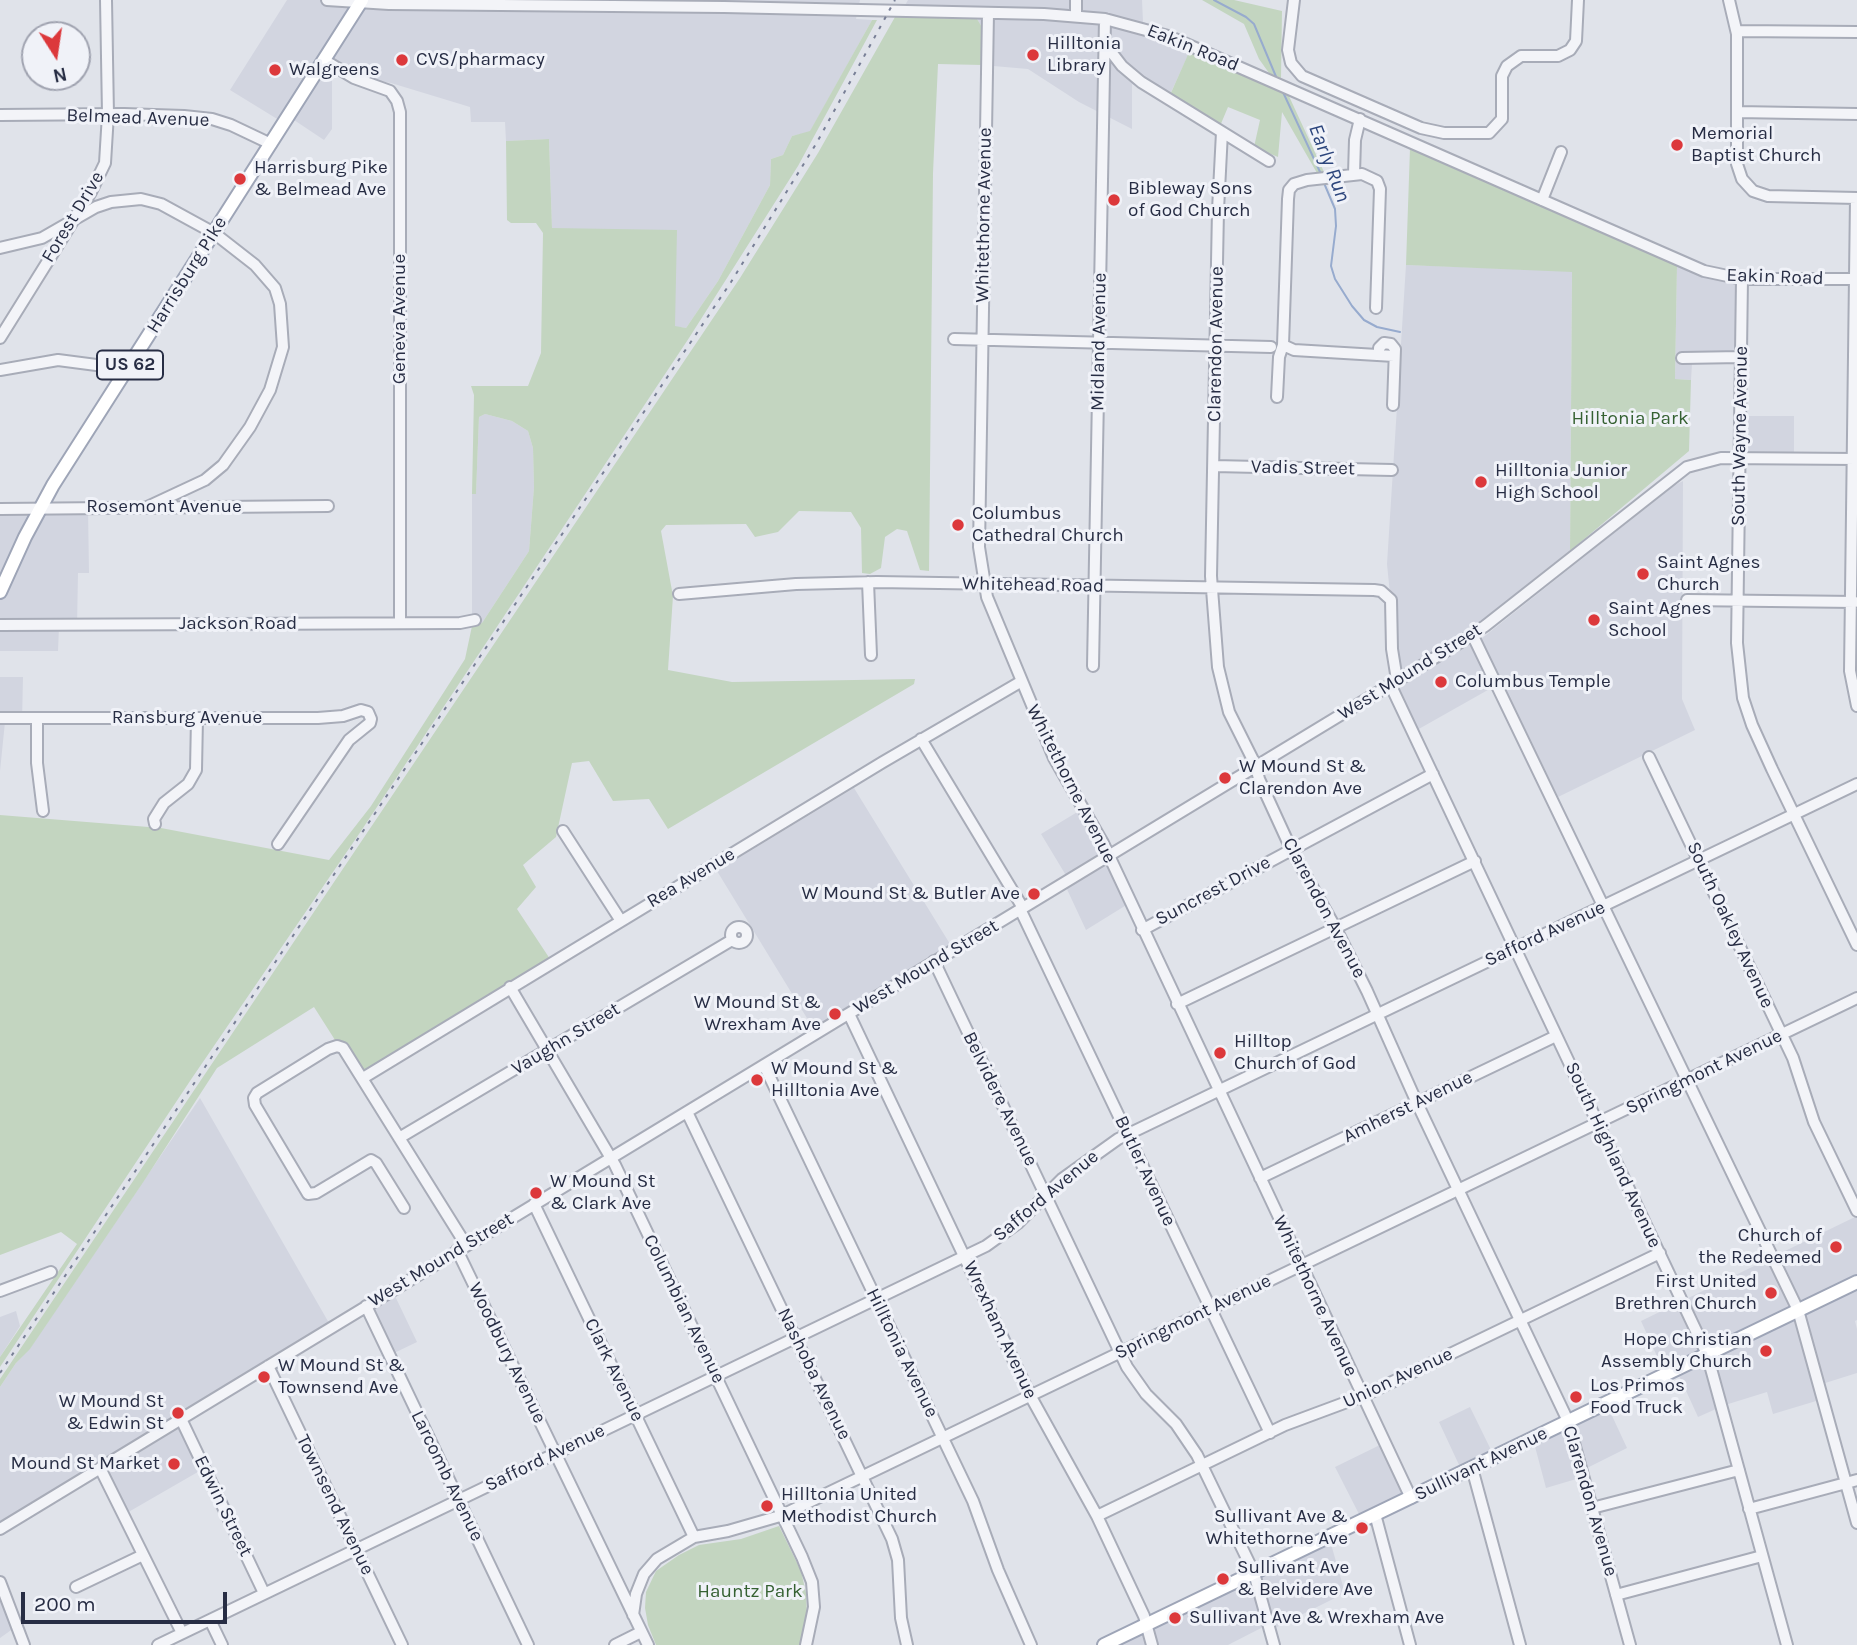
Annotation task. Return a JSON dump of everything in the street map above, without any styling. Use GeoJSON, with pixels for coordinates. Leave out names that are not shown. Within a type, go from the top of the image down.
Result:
{"type":"FeatureCollection","features":[{"type":"Feature","properties":{"kind":"main road","name":"Harrisburg Pike"},"geometry":{"type":"LineString","coordinates":[[0,592],[39,508],[361,1]]}},
{"type":"Feature","properties":{"kind":"main road","name":"Sullivant Avenue"},"geometry":{"type":"LineString","coordinates":[[1104,1645],[1857,1282]]}},
{"type":"Feature","properties":{"kind":"street","name":"Forest Drive"},"geometry":{"type":"LineString","coordinates":[[0,338],[71,220],[91,192],[105,163],[108,114],[106,0]]}},
{"type":"Feature","properties":{"kind":"street","name":"Eakin Road"},"geometry":{"type":"LineString","coordinates":[[327,0],[658,3],[1076,15],[1105,19],[1168,36],[1695,267],[1742,279],[1856,279]]}},
{"type":"Feature","properties":{"kind":"street"},"geometry":{"type":"LineString","coordinates":[[1076,0],[1076,15]]}},
{"type":"Feature","properties":{"kind":"street"},"geometry":{"type":"LineString","coordinates":[[1294,0],[1288,50],[1296,71],[1308,79],[1421,128],[1444,133],[1489,133],[1502,119],[1502,76],[1507,66],[1521,56],[1558,56],[1570,50],[1576,41],[1578,0]]}},
{"type":"Feature","properties":{"kind":"street"},"geometry":{"type":"LineString","coordinates":[[1729,0],[1737,31],[1737,164],[1742,179],[1753,191],[1768,196],[1856,198],[1854,602],[1850,671],[1857,706]]}},
{"type":"Feature","properties":{"kind":"street","name":"Whitethorne Avenue"},"geometry":{"type":"LineString","coordinates":[[988,13],[979,547],[984,585],[994,617],[1054,758],[1108,856],[1411,1497]]}},
{"type":"Feature","properties":{"kind":"street","name":"Midland Avenue"},"geometry":{"type":"LineString","coordinates":[[1093,666],[1105,19]]}},
{"type":"Feature","properties":{"kind":"street"},"geometry":{"type":"LineString","coordinates":[[1737,31],[1857,32]]}},
{"type":"Feature","properties":{"kind":"street"},"geometry":{"type":"LineString","coordinates":[[1105,44],[1122,66],[1141,82],[1269,161]]}},
{"type":"Feature","properties":{"kind":"street","name":"Geneva Avenue"},"geometry":{"type":"LineString","coordinates":[[324,60],[354,78],[390,91],[397,101],[400,113],[400,623]]}},
{"type":"Feature","properties":{"kind":"street"},"geometry":{"type":"LineString","coordinates":[[1737,113],[1857,114]]}},
{"type":"Feature","properties":{"kind":"street","name":"Belmead Avenue"},"geometry":{"type":"LineString","coordinates":[[0,115],[184,116],[212,119],[231,125],[271,144]]}},
{"type":"Feature","properties":{"kind":"street"},"geometry":{"type":"LineString","coordinates":[[1354,174],[1355,140],[1360,119]]}},
{"type":"Feature","properties":{"kind":"street","name":"Clarendon Avenue"},"geometry":{"type":"LineString","coordinates":[[1222,132],[1218,210],[1211,588],[1223,690],[1229,712],[1256,766],[1259,779],[1291,849],[1335,928],[1568,1422],[1630,1645]]}},
{"type":"Feature","properties":{"kind":"street"},"geometry":{"type":"LineString","coordinates":[[1542,200],[1561,152]]}},
{"type":"Feature","properties":{"kind":"street"},"geometry":{"type":"LineString","coordinates":[[1277,397],[1279,357],[1283,345],[1289,191],[1294,184],[1354,174],[1370,176],[1377,181],[1380,190],[1376,308]]}},
{"type":"Feature","properties":{"kind":"street"},"geometry":{"type":"LineString","coordinates":[[0,248],[42,238],[71,220],[111,202],[141,199],[161,205],[214,233],[255,265],[275,288],[280,304],[283,333],[280,359],[261,409],[223,465],[198,484],[145,508]]}},
{"type":"Feature","properties":{"kind":"street","name":"South Wayne Avenue"},"geometry":{"type":"LineString","coordinates":[[1742,279],[1738,663],[1743,698],[1752,725],[1857,945]]}},
{"type":"Feature","properties":{"kind":"street"},"geometry":{"type":"LineString","coordinates":[[954,339],[1271,347]]}},
{"type":"Feature","properties":{"kind":"street"},"geometry":{"type":"LineString","coordinates":[[1283,345],[1294,350],[1394,356],[1393,405]]}},
{"type":"Feature","properties":{"kind":"street"},"geometry":{"type":"LineString","coordinates":[[1682,358],[1741,358]]}},
{"type":"Feature","properties":{"kind":"street"},"geometry":{"type":"LineString","coordinates":[[0,370],[58,360],[127,369]]}},
{"type":"Feature","properties":{"kind":"street","name":"West Mound Street"},"geometry":{"type":"LineString","coordinates":[[0,1529],[1472,634],[1687,467],[1712,459],[1855,459]]}},
{"type":"Feature","properties":{"kind":"street","name":"Vadis Street"},"geometry":{"type":"LineString","coordinates":[[1214,466],[1392,470]]}},
{"type":"Feature","properties":{"kind":"street","name":"Rosemont Avenue"},"geometry":{"type":"LineString","coordinates":[[0,509],[328,506]]}},
{"type":"Feature","properties":{"kind":"street"},"geometry":{"type":"LineString","coordinates":[[867,582],[871,655]]}},
{"type":"Feature","properties":{"kind":"street","name":"Whitehead Road"},"geometry":{"type":"LineString","coordinates":[[679,594],[796,583],[867,582],[1374,590],[1387,595]]}},
{"type":"Feature","properties":{"kind":"street","name":"South Highland Avenue"},"geometry":{"type":"LineString","coordinates":[[1387,595],[1392,606],[1394,682],[1433,774],[1707,1354],[1787,1645]]}},
{"type":"Feature","properties":{"kind":"street"},"geometry":{"type":"LineString","coordinates":[[1687,600],[1854,602]]}},
{"type":"Feature","properties":{"kind":"street","name":"Jackson Road"},"geometry":{"type":"LineString","coordinates":[[0,625],[460,623],[475,620]]}},
{"type":"Feature","properties":{"kind":"street"},"geometry":{"type":"LineString","coordinates":[[1472,634],[1798,1310],[1852,1481],[1857,1523]]}},
{"type":"Feature","properties":{"kind":"street","name":"Rea Avenue"},"geometry":{"type":"LineString","coordinates":[[363,1077],[921,739],[1022,681]]}},
{"type":"Feature","properties":{"kind":"street","name":"Ransburg Avenue"},"geometry":{"type":"LineString","coordinates":[[0,718],[338,717],[361,710],[368,712],[370,723],[349,740]]}},
{"type":"Feature","properties":{"kind":"street"},"geometry":{"type":"LineString","coordinates":[[278,844],[349,740],[351,731],[347,723],[338,717]]}},
{"type":"Feature","properties":{"kind":"street"},"geometry":{"type":"LineString","coordinates":[[37,718],[37,763],[43,811]]}},
{"type":"Feature","properties":{"kind":"street"},"geometry":{"type":"LineString","coordinates":[[155,824],[154,819],[164,803],[188,784],[196,770],[197,718]]}},
{"type":"Feature","properties":{"kind":"street","name":"Butler Avenue"},"geometry":{"type":"LineString","coordinates":[[921,739],[1022,909],[1270,1433]]}},
{"type":"Feature","properties":{"kind":"street","name":"South Oakley Avenue"},"geometry":{"type":"LineString","coordinates":[[1649,757],[1782,1034],[1800,1076],[1814,1122],[1857,1211]]}},
{"type":"Feature","properties":{"kind":"street","name":"Suncrest Drive"},"geometry":{"type":"LineString","coordinates":[[1142,930],[1433,774]]}},
{"type":"Feature","properties":{"kind":"street","name":"Safford Avenue"},"geometry":{"type":"LineString","coordinates":[[158,1645],[964,1256],[1007,1232],[1094,1155],[1128,1135],[1857,784]]}},
{"type":"Feature","properties":{"kind":"street"},"geometry":{"type":"LineString","coordinates":[[563,831],[621,921]]}},
{"type":"Feature","properties":{"kind":"street"},"geometry":{"type":"LineString","coordinates":[[1177,1004],[1475,861]]}},
{"type":"Feature","properties":{"kind":"street","name":"Vaughn Street"},"geometry":{"type":"LineString","coordinates":[[399,1138],[732,940]]}},
{"type":"Feature","properties":{"kind":"street","name":"Belvidere Avenue"},"geometry":{"type":"LineString","coordinates":[[934,961],[1120,1352],[1146,1394],[1182,1432],[1202,1465],[1254,1573],[1274,1645]]}},
{"type":"Feature","properties":{"kind":"street","name":"Columbian Avenue"},"geometry":{"type":"LineString","coordinates":[[510,987],[611,1158],[783,1514],[812,1582],[814,1607],[806,1645]]}},
{"type":"Feature","properties":{"kind":"street","name":"Springmont Avenue"},"geometry":{"type":"LineString","coordinates":[[633,1615],[636,1594],[644,1574],[657,1559],[694,1537],[728,1531],[783,1514],[1857,998]]}},
{"type":"Feature","properties":{"kind":"street","name":"Wrexham Avenue"},"geometry":{"type":"LineString","coordinates":[[849,1014],[1030,1395],[1097,1516],[1147,1624],[1152,1645]]}},
{"type":"Feature","properties":{"kind":"street","name":"Amherst Avenue"},"geometry":{"type":"LineString","coordinates":[[1260,1178],[1556,1036]]}},
{"type":"Feature","properties":{"kind":"street","name":"Woodbury Avenue"},"geometry":{"type":"LineString","coordinates":[[404,1208],[376,1163],[371,1160],[311,1195],[306,1192],[254,1101],[262,1089],[328,1049],[337,1046],[348,1053],[462,1248],[555,1453],[648,1645]]}},
{"type":"Feature","properties":{"kind":"street","name":"Hilltonia Avenue"},"geometry":{"type":"LineString","coordinates":[[764,1065],[973,1502],[998,1570],[1031,1645]]}},
{"type":"Feature","properties":{"kind":"street","name":"Nashoba Avenue"},"geometry":{"type":"LineString","coordinates":[[687,1112],[892,1539],[898,1560],[901,1618],[907,1645]]}},
{"type":"Feature","properties":{"kind":"street","name":"Clark Avenue"},"geometry":{"type":"LineString","coordinates":[[534,1204],[694,1537]]}},
{"type":"Feature","properties":{"kind":"street","name":"Union Avenue"},"geometry":{"type":"LineString","coordinates":[[1097,1516],[1270,1433],[1363,1396],[1660,1254]]}},
{"type":"Feature","properties":{"kind":"street"},"geometry":{"type":"LineString","coordinates":[[0,1291],[51,1272]]}},
{"type":"Feature","properties":{"kind":"street","name":"Larcomb Avenue"},"geometry":{"type":"LineString","coordinates":[[366,1306],[528,1645]]}},
{"type":"Feature","properties":{"kind":"street","name":"Townsend Avenue"},"geometry":{"type":"LineString","coordinates":[[268,1366],[400,1642]]}},
{"type":"Feature","properties":{"kind":"street","name":"Edwin Street"},"geometry":{"type":"LineString","coordinates":[[181,1419],[264,1593]]}},
{"type":"Feature","properties":{"kind":"street"},"geometry":{"type":"LineString","coordinates":[[100,1468],[182,1633]]}},
{"type":"Feature","properties":{"kind":"street"},"geometry":{"type":"LineString","coordinates":[[1472,1468],[1520,1645]]}},
{"type":"Feature","properties":{"kind":"street"},"geometry":{"type":"LineString","coordinates":[[1592,1508],[1738,1470]]}},
{"type":"Feature","properties":{"kind":"street"},"geometry":{"type":"LineString","coordinates":[[1749,1509],[1852,1481]]}},
{"type":"Feature","properties":{"kind":"street"},"geometry":{"type":"LineString","coordinates":[[1374,1514],[1410,1645]]}},
{"type":"Feature","properties":{"kind":"street"},"geometry":{"type":"LineString","coordinates":[[76,1587],[143,1555]]}},
{"type":"Feature","properties":{"kind":"street"},"geometry":{"type":"LineString","coordinates":[[1616,1595],[1762,1556]]}},
{"type":"Feature","properties":{"kind":"street"},"geometry":{"type":"LineString","coordinates":[[0,1582],[24,1645]]}},
{"type":"Feature","properties":{"kind":"street"},"geometry":{"type":"LineString","coordinates":[[210,1620],[222,1645]]}},
{"type":"Feature","properties":{"kind":"street"},"geometry":{"type":"LineString","coordinates":[[615,1645],[641,1632]]}},
{"type":"Feature","properties":{"kind":"street"},"geometry":{"type":"LineString","coordinates":[[386,1645],[400,1642]]}},
{"type":"Feature","properties":{"kind":"shaded area"},"geometry":{"type":"Polygon","coordinates":[[[287,0],[860,0],[856,19],[872,20],[810,132],[792,136],[783,155],[771,159],[770,185],[718,281],[686,328],[675,327],[675,299],[552,228],[549,139],[506,141],[505,122],[471,122],[470,107],[391,83],[332,72],[332,129],[324,140],[291,118],[287,125],[230,90],[287,0]]]}},
{"type":"Feature","properties":{"kind":"shaded area"},"geometry":{"type":"Polygon","coordinates":[[[908,0],[1142,0],[1143,22],[1194,42],[1167,101],[1132,84],[1132,129],[1079,102],[1028,69],[982,65],[982,27],[977,19],[903,18],[908,0]]]}},
{"type":"Feature","properties":{"kind":"shaded area"},"geometry":{"type":"Polygon","coordinates":[[[1406,265],[1572,271],[1570,551],[1475,626],[1481,639],[1673,486],[1683,481],[1682,699],[1695,730],[1558,797],[1502,682],[1417,730],[1392,679],[1398,674],[1387,564],[1406,265]]]}},
{"type":"Feature","properties":{"kind":"shaded area"},"geometry":{"type":"Polygon","coordinates":[[[1677,266],[1740,279],[1736,364],[1692,364],[1691,380],[1675,379],[1677,266]]]}},
{"type":"Feature","properties":{"kind":"shaded area"},"geometry":{"type":"Polygon","coordinates":[[[485,414],[512,421],[528,431],[533,448],[534,487],[529,551],[482,623],[472,626],[472,494],[476,493],[479,417],[485,414]]]}},
{"type":"Feature","properties":{"kind":"shaded area"},"geometry":{"type":"Polygon","coordinates":[[[1744,416],[1794,416],[1794,455],[1744,455],[1744,416]]]}},
{"type":"Feature","properties":{"kind":"shaded area"},"geometry":{"type":"Polygon","coordinates":[[[88,509],[89,573],[78,573],[77,626],[59,627],[58,651],[0,651],[0,510],[88,509]]]}},
{"type":"Feature","properties":{"kind":"shaded area"},"geometry":{"type":"Polygon","coordinates":[[[0,677],[23,677],[22,721],[5,722],[0,771],[0,677]]]}},
{"type":"Feature","properties":{"kind":"shaded area"},"geometry":{"type":"Polygon","coordinates":[[[854,788],[950,944],[813,1028],[717,871],[854,788]]]}},
{"type":"Feature","properties":{"kind":"shaded area"},"geometry":{"type":"Polygon","coordinates":[[[1079,811],[1128,904],[1086,930],[1065,885],[1070,882],[1041,834],[1079,811]]]}},
{"type":"Feature","properties":{"kind":"shaded area"},"geometry":{"type":"Polygon","coordinates":[[[200,1098],[329,1323],[177,1415],[203,1469],[125,1514],[99,1462],[0,1522],[0,1387],[30,1348],[200,1098]]]}},
{"type":"Feature","properties":{"kind":"shaded area"},"geometry":{"type":"Polygon","coordinates":[[[1857,1216],[1857,1373],[1822,1384],[1826,1398],[1773,1414],[1767,1392],[1698,1417],[1677,1371],[1666,1376],[1641,1321],[1857,1216]]]}},
{"type":"Feature","properties":{"kind":"shaded area"},"geometry":{"type":"Polygon","coordinates":[[[395,1296],[417,1342],[392,1354],[371,1309],[395,1296]]]}},
{"type":"Feature","properties":{"kind":"shaded area"},"geometry":{"type":"Polygon","coordinates":[[[16,1311],[20,1326],[0,1357],[0,1317],[16,1311]]]}},
{"type":"Feature","properties":{"kind":"shaded area"},"geometry":{"type":"Polygon","coordinates":[[[1607,1405],[1627,1448],[1581,1471],[1583,1477],[1546,1488],[1533,1439],[1607,1405]]]}},
{"type":"Feature","properties":{"kind":"shaded area"},"geometry":{"type":"Polygon","coordinates":[[[1470,1407],[1492,1452],[1460,1467],[1439,1422],[1470,1407]]]}},
{"type":"Feature","properties":{"kind":"shaded area"},"geometry":{"type":"Polygon","coordinates":[[[1382,1444],[1406,1492],[1360,1516],[1335,1467],[1382,1444]]]}},
{"type":"Feature","properties":{"kind":"shaded area"},"geometry":{"type":"Polygon","coordinates":[[[1329,1537],[1345,1593],[1269,1631],[1267,1625],[1228,1645],[1105,1645],[1329,1537]]]}},
{"type":"Feature","properties":{"kind":"shaded area"},"geometry":{"type":"Polygon","coordinates":[[[0,1591],[14,1628],[0,1638],[0,1591]]]}},
{"type":"Feature","properties":{"kind":"green space"},"geometry":{"type":"Polygon","coordinates":[[[1202,0],[1234,0],[1282,11],[1281,78],[1269,73],[1259,59],[1244,24],[1202,0]]]}},
{"type":"Feature","properties":{"kind":"green space"},"geometry":{"type":"Polygon","coordinates":[[[895,17],[977,19],[982,27],[982,65],[938,64],[933,173],[929,571],[920,570],[907,531],[897,529],[885,537],[881,568],[870,574],[862,573],[861,528],[851,512],[799,511],[778,532],[755,537],[746,524],[666,525],[661,531],[673,596],[668,670],[732,682],[915,679],[914,684],[668,829],[649,799],[613,801],[589,761],[572,763],[556,837],[523,865],[536,887],[517,909],[550,959],[364,1070],[349,1047],[335,1040],[314,1007],[217,1068],[30,1349],[16,1363],[0,1387],[0,1379],[740,278],[818,153],[895,17]]]}},
{"type":"Feature","properties":{"kind":"green space"},"geometry":{"type":"Polygon","coordinates":[[[872,20],[877,20],[798,166],[689,338],[0,1367],[0,1357],[77,1244],[61,1232],[0,1255],[0,815],[161,828],[329,860],[371,806],[465,659],[472,626],[482,623],[529,551],[534,487],[533,448],[528,431],[512,421],[485,414],[479,417],[476,494],[472,494],[474,395],[471,386],[528,386],[541,353],[543,233],[536,223],[511,223],[507,220],[506,141],[549,139],[552,228],[677,230],[675,326],[686,328],[718,281],[770,185],[771,159],[783,155],[792,136],[810,131],[872,20]]]}},
{"type":"Feature","properties":{"kind":"green space"},"geometry":{"type":"Polygon","coordinates":[[[1190,50],[1288,94],[1324,172],[1317,173],[1282,112],[1278,157],[1254,147],[1260,120],[1228,107],[1220,126],[1170,95],[1190,50]]]}},
{"type":"Feature","properties":{"kind":"green space","name":"Hilltonia Park"},"geometry":{"type":"Polygon","coordinates":[[[1410,148],[1677,266],[1675,379],[1691,380],[1689,451],[1570,551],[1572,272],[1406,265],[1410,148]]]}},
{"type":"Feature","properties":{"kind":"green space","name":"Hauntz Park"},"geometry":{"type":"Polygon","coordinates":[[[779,1526],[801,1571],[806,1593],[807,1615],[800,1645],[656,1645],[645,1608],[646,1592],[656,1571],[699,1545],[741,1539],[779,1526]]]}},
{"type":"Feature","properties":{"kind":"waterway","name":"Early Run"},"geometry":{"type":"LineString","coordinates":[[1214,0],[1254,24],[1277,79]]}},
{"type":"Feature","properties":{"kind":"waterway","name":"Early Run"},"geometry":{"type":"LineString","coordinates":[[1282,90],[1321,174]]}},
{"type":"Feature","properties":{"kind":"waterway","name":"Early Run"},"geometry":{"type":"LineString","coordinates":[[1324,183],[1335,209],[1336,226],[1331,266],[1335,279],[1364,320],[1377,327],[1400,332]]}},
{"type":"Feature","properties":{"kind":"railway"},"geometry":{"type":"LineString","coordinates":[[0,1373],[731,282],[816,144],[895,0]]}},
{"type":"Feature","properties":{"kind":"place","name":"Hilltonia Library"},"geometry":{"type":"Point","coordinates":[1033,55]}},
{"type":"Feature","properties":{"kind":"place","name":"CVS/pharmacy"},"geometry":{"type":"Point","coordinates":[402,60]}},
{"type":"Feature","properties":{"kind":"place","name":"Walgreens"},"geometry":{"type":"Point","coordinates":[275,70]}},
{"type":"Feature","properties":{"kind":"place","name":"Memorial Baptist Church"},"geometry":{"type":"Point","coordinates":[1677,145]}},
{"type":"Feature","properties":{"kind":"place","name":"Harrisburg Pike & Belmead Ave"},"geometry":{"type":"Point","coordinates":[240,179]}},
{"type":"Feature","properties":{"kind":"place","name":"Bibleway Sons of God Church"},"geometry":{"type":"Point","coordinates":[1114,200]}},
{"type":"Feature","properties":{"kind":"place","name":"Hilltonia Junior High School"},"geometry":{"type":"Point","coordinates":[1481,482]}},
{"type":"Feature","properties":{"kind":"place","name":"Columbus Cathedral Church"},"geometry":{"type":"Point","coordinates":[958,525]}},
{"type":"Feature","properties":{"kind":"place","name":"Saint Agnes Church"},"geometry":{"type":"Point","coordinates":[1643,574]}},
{"type":"Feature","properties":{"kind":"place","name":"Saint Agnes School"},"geometry":{"type":"Point","coordinates":[1594,620]}},
{"type":"Feature","properties":{"kind":"place","name":"Columbus Temple"},"geometry":{"type":"Point","coordinates":[1441,682]}},
{"type":"Feature","properties":{"kind":"place","name":"W Mound St & Clarendon Ave"},"geometry":{"type":"Point","coordinates":[1225,778]}},
{"type":"Feature","properties":{"kind":"place","name":"W Mound St & Butler Ave"},"geometry":{"type":"Point","coordinates":[1034,894]}},
{"type":"Feature","properties":{"kind":"place","name":"W Mound St & Wrexham Ave"},"geometry":{"type":"Point","coordinates":[835,1014]}},
{"type":"Feature","properties":{"kind":"place","name":"Hilltop Church of God"},"geometry":{"type":"Point","coordinates":[1220,1053]}},
{"type":"Feature","properties":{"kind":"place","name":"W Mound St & Hilltonia Ave"},"geometry":{"type":"Point","coordinates":[757,1080]}},
{"type":"Feature","properties":{"kind":"place","name":"W Mound St & Clark Ave"},"geometry":{"type":"Point","coordinates":[536,1193]}},
{"type":"Feature","properties":{"kind":"place","name":"Church of the Redeemed"},"geometry":{"type":"Point","coordinates":[1836,1247]}},
{"type":"Feature","properties":{"kind":"place","name":"First United Brethren Church"},"geometry":{"type":"Point","coordinates":[1771,1293]}},
{"type":"Feature","properties":{"kind":"place","name":"Hope Christian Assembly Church"},"geometry":{"type":"Point","coordinates":[1766,1351]}},
{"type":"Feature","properties":{"kind":"place","name":"W Mound St & Townsend Ave"},"geometry":{"type":"Point","coordinates":[264,1377]}},
{"type":"Feature","properties":{"kind":"place","name":"Los Primos Food Truck"},"geometry":{"type":"Point","coordinates":[1576,1397]}},
{"type":"Feature","properties":{"kind":"place","name":"W Mound St & Edwin St"},"geometry":{"type":"Point","coordinates":[178,1413]}},
{"type":"Feature","properties":{"kind":"place","name":"Mound St Market"},"geometry":{"type":"Point","coordinates":[174,1464]}},
{"type":"Feature","properties":{"kind":"place","name":"Hilltonia United Methodist Church"},"geometry":{"type":"Point","coordinates":[767,1506]}},
{"type":"Feature","properties":{"kind":"place","name":"Sullivant Ave & Whitethorne Ave"},"geometry":{"type":"Point","coordinates":[1362,1528]}},
{"type":"Feature","properties":{"kind":"place","name":"Sullivant Ave & Belvidere Ave"},"geometry":{"type":"Point","coordinates":[1223,1579]}},
{"type":"Feature","properties":{"kind":"place","name":"Sullivant Ave & Wrexham Ave"},"geometry":{"type":"Point","coordinates":[1175,1618]}}]}
